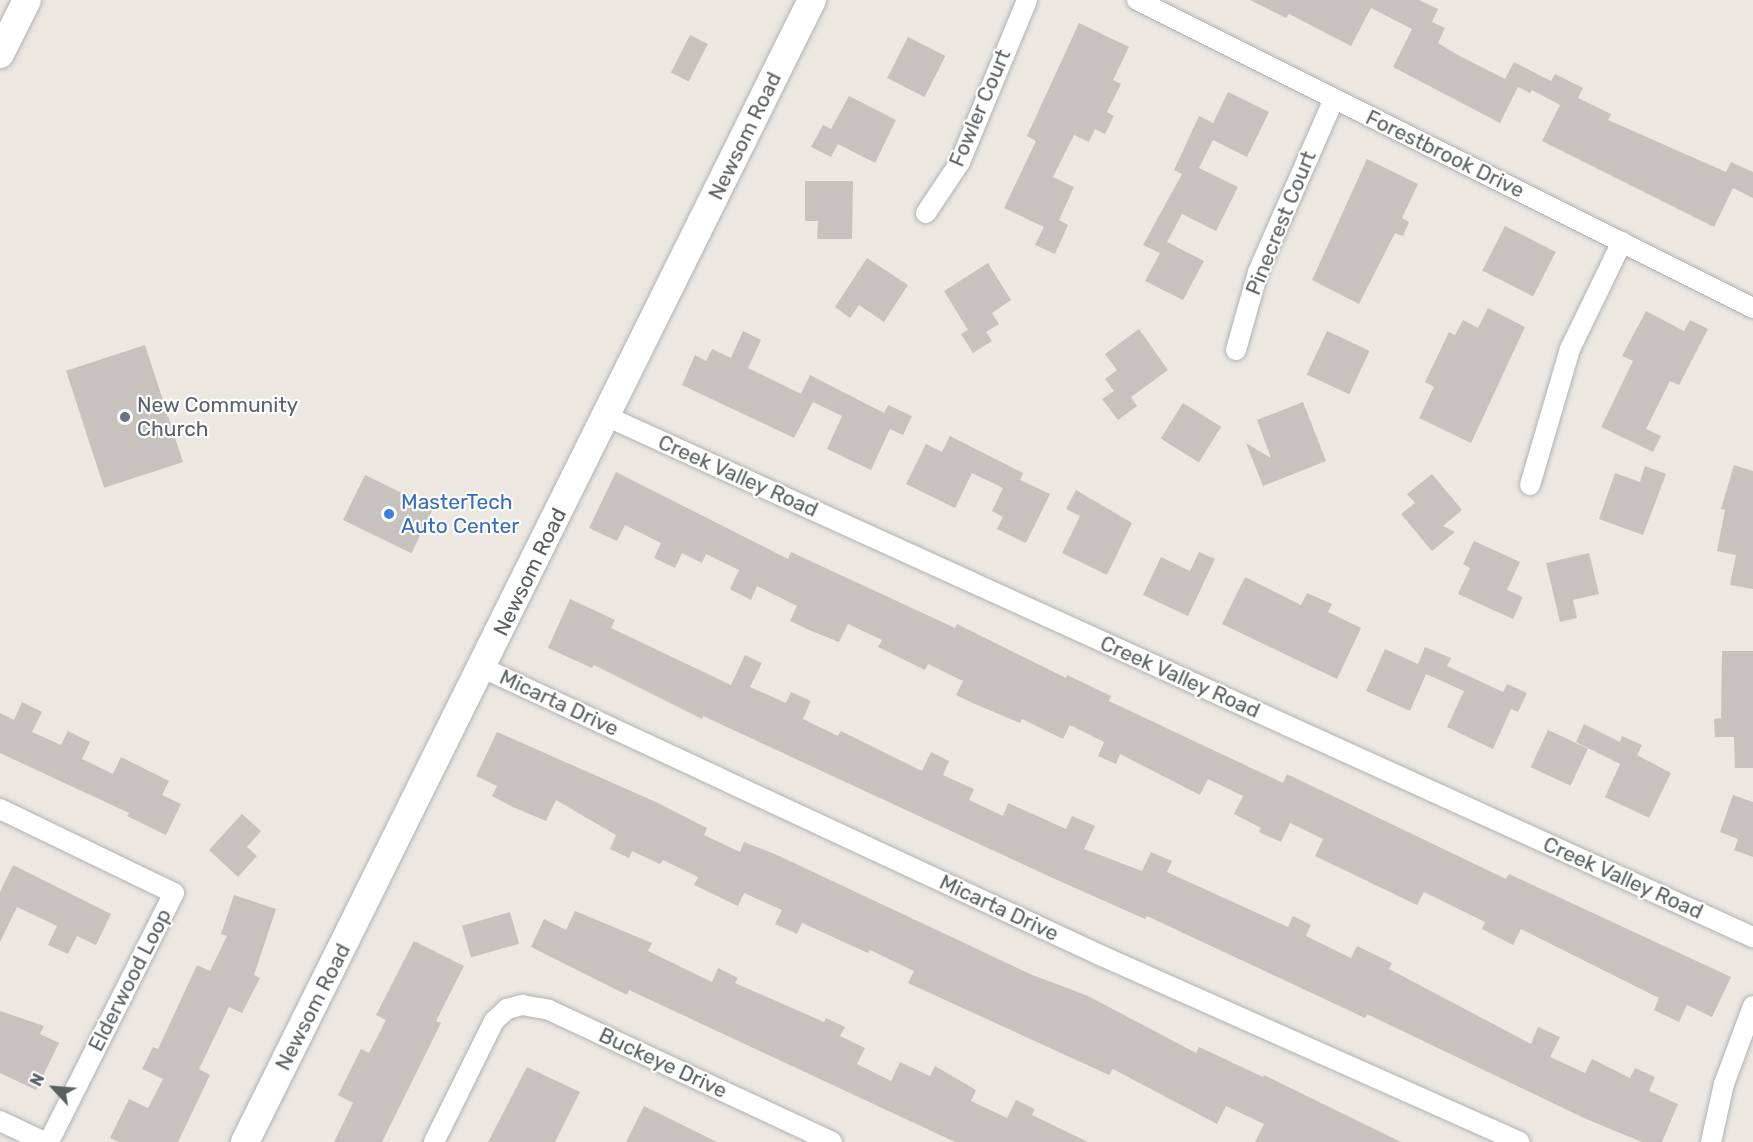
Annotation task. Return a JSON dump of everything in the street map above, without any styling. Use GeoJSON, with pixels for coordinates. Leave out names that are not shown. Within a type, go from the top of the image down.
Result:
{"type":"FeatureCollection","features":[{"type":"Feature","properties":{"kind":"street"},"geometry":{"type":"LineString","coordinates":[[0,54],[27,0]]}},
{"type":"Feature","properties":{"kind":"street","name":"Newsom Road"},"geometry":{"type":"LineString","coordinates":[[244,1142],[608,417],[812,0]]}},
{"type":"Feature","properties":{"kind":"street","name":"Fowler Court"},"geometry":{"type":"LineString","coordinates":[[926,213],[960,162],[1027,0]]}},
{"type":"Feature","properties":{"kind":"street","name":"Forestbrook Drive"},"geometry":{"type":"LineString","coordinates":[[1137,0],[1753,308]]}},
{"type":"Feature","properties":{"kind":"street","name":"Pinecrest Court"},"geometry":{"type":"LineString","coordinates":[[1236,350],[1258,272],[1334,99]]}},
{"type":"Feature","properties":{"kind":"street"},"geometry":{"type":"LineString","coordinates":[[1530,485],[1570,349],[1622,242]]}},
{"type":"Feature","properties":{"kind":"street","name":"Creek Valley Road"},"geometry":{"type":"LineString","coordinates":[[608,417],[1753,937]]}},
{"type":"Feature","properties":{"kind":"street","name":"Micarta Drive"},"geometry":{"type":"LineString","coordinates":[[483,668],[1102,956],[1519,1142]]}},
{"type":"Feature","properties":{"kind":"street","name":"Elderwood Loop"},"geometry":{"type":"LineString","coordinates":[[0,808],[174,893],[49,1142]]}},
{"type":"Feature","properties":{"kind":"street","name":"Buckeye Drive"},"geometry":{"type":"LineString","coordinates":[[434,1142],[494,1021],[507,1009],[522,1005],[549,1010],[832,1142]]}},
{"type":"Feature","properties":{"kind":"street"},"geometry":{"type":"LineString","coordinates":[[1711,1142],[1724,1084],[1753,1005]]}},
{"type":"Feature","properties":{"kind":"street"},"geometry":{"type":"LineString","coordinates":[[0,1120],[44,1142]]}},
{"type":"Feature","properties":{"kind":"building"},"geometry":{"type":"Polygon","coordinates":[[[1250,0],[1419,0],[1438,9],[1432,22],[1445,28],[1438,43],[1456,54],[1505,79],[1514,62],[1551,81],[1555,74],[1583,88],[1578,98],[1611,114],[1608,120],[1726,172],[1731,162],[1753,172],[1753,198],[1733,188],[1714,227],[1542,141],[1560,105],[1532,90],[1530,93],[1518,87],[1500,123],[1393,67],[1412,29],[1371,8],[1351,46],[1289,14],[1286,18],[1250,0]]]}},
{"type":"Feature","properties":{"kind":"building"},"geometry":{"type":"Polygon","coordinates":[[[1079,23],[1129,47],[1113,80],[1121,84],[1107,112],[1114,116],[1105,134],[1095,129],[1089,142],[1074,135],[1053,177],[1074,187],[1059,220],[1068,225],[1055,254],[1035,245],[1044,227],[1004,208],[1036,141],[1027,136],[1079,23]]]}},
{"type":"Feature","properties":{"kind":"building"},"geometry":{"type":"Polygon","coordinates":[[[690,35],[708,44],[689,82],[671,72],[690,35]]]}},
{"type":"Feature","properties":{"kind":"building"},"geometry":{"type":"Polygon","coordinates":[[[908,37],[945,56],[925,97],[887,78],[908,37]]]}},
{"type":"Feature","properties":{"kind":"building"},"geometry":{"type":"Polygon","coordinates":[[[1228,92],[1269,112],[1247,157],[1213,140],[1199,168],[1238,187],[1216,231],[1182,214],[1167,242],[1204,261],[1183,300],[1145,281],[1160,253],[1143,245],[1182,174],[1174,170],[1199,116],[1213,123],[1228,92]]]}},
{"type":"Feature","properties":{"kind":"building"},"geometry":{"type":"Polygon","coordinates":[[[849,96],[896,120],[875,163],[838,144],[831,157],[811,147],[823,125],[831,129],[849,96]]]}},
{"type":"Feature","properties":{"kind":"building"},"geometry":{"type":"Polygon","coordinates":[[[1367,159],[1418,184],[1402,218],[1409,222],[1403,236],[1395,233],[1359,304],[1312,280],[1367,159]]]}},
{"type":"Feature","properties":{"kind":"building"},"geometry":{"type":"Polygon","coordinates":[[[805,181],[853,181],[852,239],[817,239],[818,221],[805,221],[805,181]]]}},
{"type":"Feature","properties":{"kind":"building"},"geometry":{"type":"Polygon","coordinates":[[[1505,226],[1556,252],[1533,296],[1482,271],[1505,226]]]}},
{"type":"Feature","properties":{"kind":"building"},"geometry":{"type":"Polygon","coordinates":[[[867,258],[908,285],[884,322],[859,305],[850,318],[835,307],[867,258]]]}},
{"type":"Feature","properties":{"kind":"building"},"geometry":{"type":"Polygon","coordinates":[[[988,263],[1011,300],[992,313],[999,324],[986,332],[992,341],[973,353],[961,334],[968,330],[944,291],[988,263]]]}},
{"type":"Feature","properties":{"kind":"building"},"geometry":{"type":"Polygon","coordinates":[[[1488,308],[1525,327],[1471,443],[1419,418],[1434,387],[1425,382],[1449,332],[1455,335],[1463,320],[1478,328],[1488,308]]]}},
{"type":"Feature","properties":{"kind":"building"},"geometry":{"type":"Polygon","coordinates":[[[1646,311],[1684,331],[1690,320],[1708,329],[1679,385],[1670,381],[1646,429],[1661,436],[1653,452],[1601,427],[1633,361],[1622,356],[1646,311]]]}},
{"type":"Feature","properties":{"kind":"building"},"geometry":{"type":"Polygon","coordinates":[[[1139,329],[1168,370],[1131,397],[1137,406],[1118,420],[1102,399],[1114,391],[1105,379],[1117,370],[1105,354],[1139,329]]]}},
{"type":"Feature","properties":{"kind":"building"},"geometry":{"type":"Polygon","coordinates":[[[743,331],[761,340],[748,368],[801,394],[810,375],[884,413],[888,405],[912,416],[903,435],[890,429],[871,470],[827,449],[842,416],[813,402],[794,438],[682,385],[695,355],[706,361],[712,349],[731,358],[743,331]]]}},
{"type":"Feature","properties":{"kind":"building"},"geometry":{"type":"Polygon","coordinates":[[[1327,331],[1370,351],[1349,394],[1307,375],[1327,331]]]}},
{"type":"Feature","properties":{"kind":"building","name":"New Community Church"},"geometry":{"type":"Polygon","coordinates":[[[145,345],[183,462],[104,488],[66,371],[145,345]]]}},
{"type":"Feature","properties":{"kind":"building"},"geometry":{"type":"Polygon","coordinates":[[[1303,402],[1326,461],[1263,486],[1246,443],[1271,458],[1257,420],[1303,402]]]}},
{"type":"Feature","properties":{"kind":"building"},"geometry":{"type":"Polygon","coordinates":[[[1183,403],[1221,427],[1199,462],[1161,439],[1183,403]]]}},
{"type":"Feature","properties":{"kind":"building"},"geometry":{"type":"Polygon","coordinates":[[[950,436],[1023,473],[1020,480],[1050,494],[1026,543],[997,529],[1003,517],[992,511],[1003,488],[972,473],[955,508],[906,484],[926,444],[942,452],[950,436]]]}},
{"type":"Feature","properties":{"kind":"building"},"geometry":{"type":"Polygon","coordinates":[[[1734,465],[1753,471],[1753,589],[1730,585],[1736,555],[1717,551],[1725,510],[1721,509],[1734,465]]]}},
{"type":"Feature","properties":{"kind":"building"},"geometry":{"type":"Polygon","coordinates":[[[1645,466],[1666,474],[1643,535],[1599,519],[1615,473],[1640,482],[1645,466]]]}},
{"type":"Feature","properties":{"kind":"building"},"geometry":{"type":"Polygon","coordinates":[[[616,472],[788,559],[791,552],[955,628],[957,624],[1066,678],[1067,675],[1111,696],[1109,701],[1283,783],[1287,774],[1506,879],[1509,874],[1731,977],[1712,1017],[1687,1005],[1679,1022],[1654,1010],[1659,998],[1521,929],[1513,945],[1482,929],[1485,922],[1424,892],[1417,905],[1315,856],[1323,839],[1290,823],[1281,842],[1259,832],[1261,828],[1234,814],[1243,796],[1208,779],[1200,795],[1120,754],[1116,764],[1098,756],[1104,742],[1070,725],[1063,739],[1022,719],[1020,723],[975,704],[956,695],[963,681],[928,664],[925,670],[878,647],[882,640],[848,624],[839,642],[809,630],[790,621],[797,606],[757,586],[751,600],[730,589],[739,570],[706,554],[702,563],[682,553],[675,568],[654,558],[661,543],[625,525],[617,541],[589,528],[616,472]]]}},
{"type":"Feature","properties":{"kind":"building"},"geometry":{"type":"Polygon","coordinates":[[[1432,474],[1462,510],[1443,526],[1455,532],[1432,551],[1401,514],[1415,503],[1407,494],[1432,474]]]}},
{"type":"Feature","properties":{"kind":"building","name":"MasterTech Auto Center"},"geometry":{"type":"Polygon","coordinates":[[[365,475],[433,508],[411,553],[343,520],[365,475]]]}},
{"type":"Feature","properties":{"kind":"building"},"geometry":{"type":"Polygon","coordinates":[[[1076,490],[1132,523],[1107,575],[1062,553],[1080,516],[1066,509],[1076,490]]]}},
{"type":"Feature","properties":{"kind":"building"},"geometry":{"type":"Polygon","coordinates":[[[1474,541],[1520,562],[1507,590],[1523,597],[1513,619],[1458,594],[1470,568],[1463,564],[1474,541]]]}},
{"type":"Feature","properties":{"kind":"building"},"geometry":{"type":"Polygon","coordinates":[[[1199,552],[1215,559],[1188,616],[1143,595],[1161,557],[1190,571],[1199,552]]]}},
{"type":"Feature","properties":{"kind":"building"},"geometry":{"type":"Polygon","coordinates":[[[1589,553],[1599,594],[1573,600],[1577,618],[1560,622],[1546,563],[1589,553]]]}},
{"type":"Feature","properties":{"kind":"building"},"geometry":{"type":"Polygon","coordinates":[[[1245,577],[1301,605],[1307,593],[1332,604],[1328,612],[1361,628],[1337,679],[1222,624],[1245,577]]]}},
{"type":"Feature","properties":{"kind":"building"},"geometry":{"type":"Polygon","coordinates":[[[570,599],[615,620],[611,628],[731,685],[745,655],[762,663],[750,687],[786,703],[791,692],[811,701],[803,719],[838,736],[841,731],[922,771],[931,752],[949,761],[943,775],[974,789],[969,800],[1003,816],[1008,803],[1066,829],[1072,816],[1095,826],[1084,849],[1142,871],[1151,852],[1172,861],[1167,872],[1288,927],[1293,916],[1311,925],[1306,936],[1351,958],[1357,946],[1392,963],[1389,969],[1531,1044],[1538,1027],[1560,1037],[1550,1057],[1585,1073],[1592,1059],[1630,1078],[1635,1068],[1655,1077],[1649,1091],[1678,1104],[1662,1142],[1642,1142],[1586,1119],[1367,1014],[1365,1018],[1147,916],[1145,919],[703,716],[702,719],[594,665],[592,668],[548,648],[570,599]]]}},
{"type":"Feature","properties":{"kind":"building"},"geometry":{"type":"Polygon","coordinates":[[[1425,647],[1451,658],[1447,666],[1503,692],[1507,684],[1527,693],[1518,712],[1511,709],[1493,749],[1447,727],[1464,691],[1426,674],[1410,711],[1366,691],[1385,649],[1418,664],[1425,647]]]}},
{"type":"Feature","properties":{"kind":"building"},"geometry":{"type":"Polygon","coordinates":[[[1722,651],[1753,651],[1753,768],[1735,768],[1734,737],[1715,737],[1714,719],[1721,718],[1722,651]]]}},
{"type":"Feature","properties":{"kind":"building"},"geometry":{"type":"Polygon","coordinates":[[[22,702],[42,712],[32,732],[61,745],[68,731],[90,742],[82,759],[113,774],[121,757],[169,781],[162,795],[181,804],[166,835],[127,816],[129,813],[0,753],[0,713],[14,720],[22,702]]]}},
{"type":"Feature","properties":{"kind":"building"},"geometry":{"type":"Polygon","coordinates":[[[1584,724],[1620,742],[1622,736],[1642,745],[1637,755],[1671,773],[1649,818],[1605,797],[1620,764],[1576,742],[1584,724]]]}},
{"type":"Feature","properties":{"kind":"building"},"geometry":{"type":"Polygon","coordinates":[[[1548,730],[1588,749],[1571,786],[1531,767],[1548,730]]]}},
{"type":"Feature","properties":{"kind":"building"},"geometry":{"type":"Polygon","coordinates":[[[497,732],[656,802],[707,828],[704,835],[740,852],[744,842],[777,855],[1030,974],[1088,996],[1196,1053],[1199,1047],[1263,1077],[1264,1075],[1401,1142],[1255,1142],[1264,1124],[1226,1106],[1217,1124],[1113,1069],[1109,1075],[908,983],[914,971],[870,950],[868,953],[802,923],[797,934],[775,924],[782,910],[744,893],[738,906],[694,885],[698,877],[663,860],[660,864],[632,851],[629,858],[610,849],[616,835],[556,800],[546,821],[513,807],[492,796],[497,786],[476,776],[497,732]]]}},
{"type":"Feature","properties":{"kind":"building"},"geometry":{"type":"Polygon","coordinates":[[[1733,795],[1753,802],[1753,857],[1734,850],[1738,839],[1720,832],[1733,795]]]}},
{"type":"Feature","properties":{"kind":"building"},"geometry":{"type":"Polygon","coordinates":[[[242,814],[261,831],[247,847],[257,856],[238,877],[209,850],[242,814]]]}},
{"type":"Feature","properties":{"kind":"building"},"geometry":{"type":"Polygon","coordinates":[[[13,865],[111,914],[96,945],[77,936],[68,954],[48,945],[57,926],[17,907],[0,942],[0,892],[13,865]]]}},
{"type":"Feature","properties":{"kind":"building"},"geometry":{"type":"Polygon","coordinates":[[[234,895],[276,909],[254,975],[260,978],[242,1013],[229,1007],[199,1069],[210,1075],[178,1142],[119,1142],[110,1138],[129,1099],[148,1108],[163,1079],[142,1069],[153,1047],[158,1049],[197,965],[210,971],[227,936],[221,934],[234,895]]]}},
{"type":"Feature","properties":{"kind":"building"},"geometry":{"type":"Polygon","coordinates":[[[575,911],[652,943],[648,951],[712,982],[718,968],[738,978],[735,983],[824,1022],[826,1018],[845,1027],[840,1036],[865,1048],[857,1064],[891,1081],[900,1062],[930,1076],[935,1066],[976,1090],[971,1101],[1007,1118],[1016,1100],[1035,1109],[1032,1115],[1088,1142],[955,1142],[629,990],[627,995],[531,947],[544,919],[566,930],[575,911]]]}},
{"type":"Feature","properties":{"kind":"building"},"geometry":{"type":"Polygon","coordinates":[[[510,912],[519,944],[471,958],[462,926],[510,912]]]}},
{"type":"Feature","properties":{"kind":"building"},"geometry":{"type":"Polygon","coordinates":[[[414,941],[464,966],[436,1021],[441,1023],[382,1142],[334,1142],[353,1103],[338,1095],[361,1049],[369,1053],[386,1020],[376,1015],[414,941]]]}},
{"type":"Feature","properties":{"kind":"building"},"geometry":{"type":"Polygon","coordinates":[[[0,1011],[44,1026],[40,1034],[59,1043],[36,1090],[0,1073],[0,1011]]]}},
{"type":"Feature","properties":{"kind":"building"},"geometry":{"type":"Polygon","coordinates":[[[527,1067],[580,1092],[555,1142],[488,1142],[527,1067]]]}},
{"type":"Feature","properties":{"kind":"building"},"geometry":{"type":"Polygon","coordinates":[[[644,1106],[717,1142],[626,1142],[644,1106]]]}},
{"type":"Feature","properties":{"kind":"place","name":"New Community Church"},"geometry":{"type":"Point","coordinates":[125,417]}},
{"type":"Feature","properties":{"kind":"place","name":"MasterTech Auto Center"},"geometry":{"type":"Point","coordinates":[389,514]}}]}
